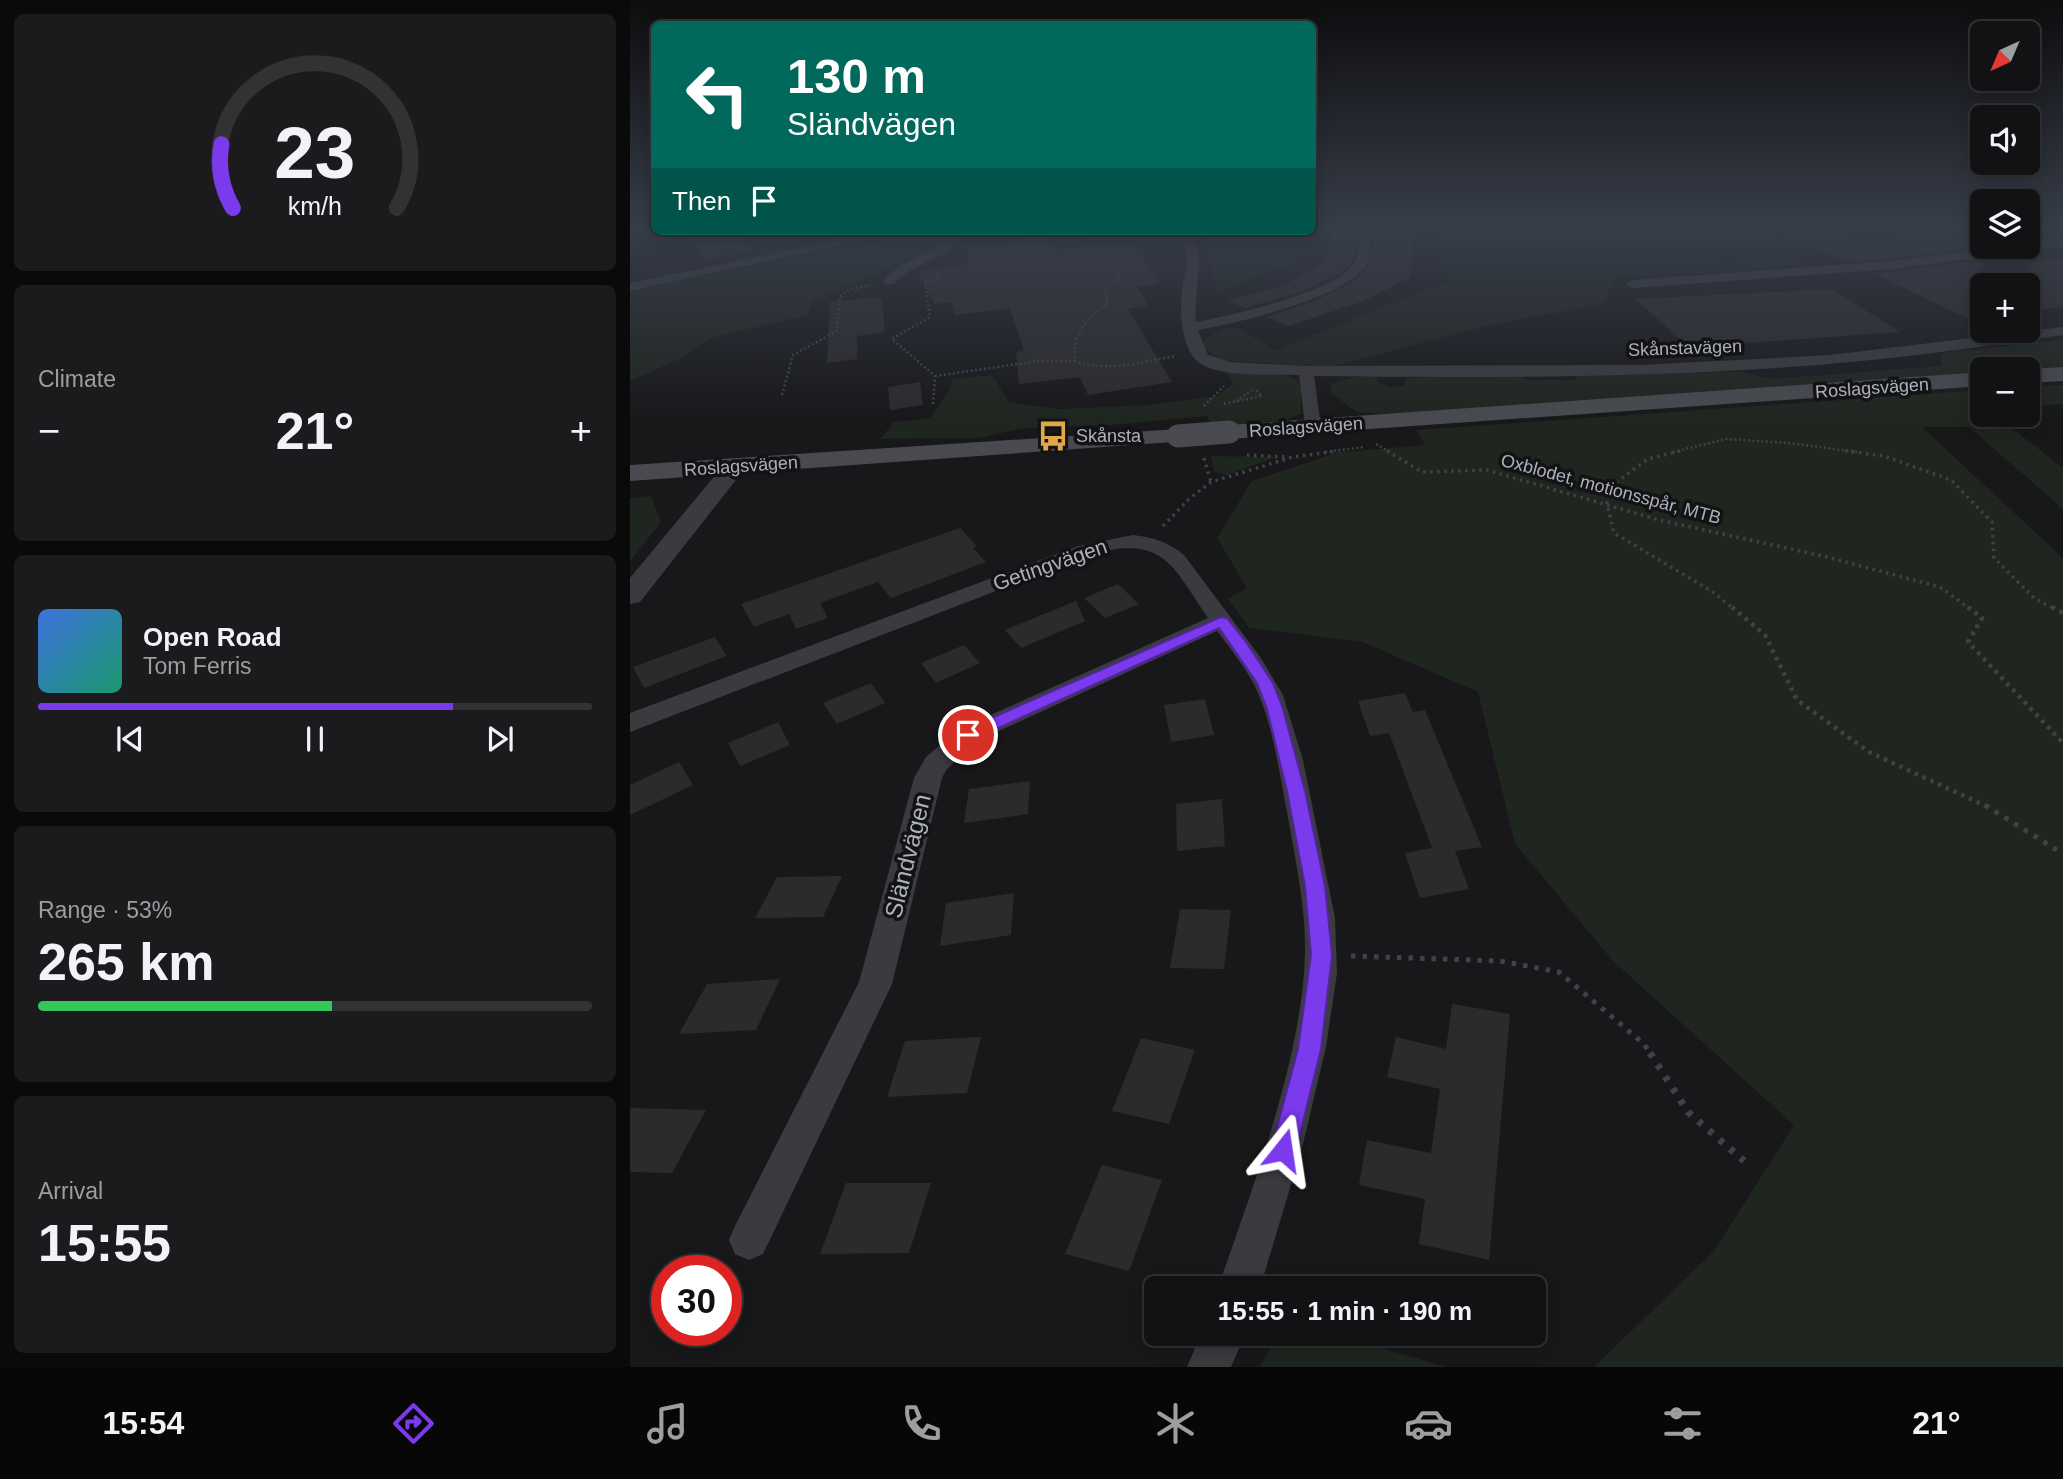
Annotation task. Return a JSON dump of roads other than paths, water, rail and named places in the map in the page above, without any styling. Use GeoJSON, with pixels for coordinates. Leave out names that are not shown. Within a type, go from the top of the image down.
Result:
{"type":"FeatureCollection","features":[{"type":"Feature","properties":{"kind":"main road"},"geometry":{"type":"LineString","coordinates":[[2040,375],[2063,374]]}},
{"type":"Feature","properties":{"kind":"main road","name":"Roslagsvägen"},"geometry":{"type":"LineString","coordinates":[[630,473],[1178,436],[1237,441],[1313,426],[1970,381]]}},
{"type":"Feature","properties":{"kind":"street"},"geometry":{"type":"LineString","coordinates":[[1189,292],[1192,327],[1217,323],[1312,292]]}},
{"type":"Feature","properties":{"kind":"street","name":"Skånstavägen"},"geometry":{"type":"LineString","coordinates":[[1192,327],[1193,344],[1206,362],[1306,371],[1542,372],[1753,365],[1889,354],[2063,331]]}},
{"type":"Feature","properties":{"kind":"street"},"geometry":{"type":"LineString","coordinates":[[1306,371],[1313,426]]}},
{"type":"Feature","properties":{"kind":"street"},"geometry":{"type":"LineString","coordinates":[[630,596],[735,466]]}},
{"type":"Feature","properties":{"kind":"street","name":"Getingvägen"},"geometry":{"type":"LineString","coordinates":[[630,723],[1085,550],[1123,541],[1148,542],[1167,549],[1221,621]]}},
{"type":"Feature","properties":{"kind":"street"},"geometry":{"type":"LineString","coordinates":[[1221,621],[1253,664],[1275,709],[1296,791],[1315,886],[1321,955],[1309,1049],[1277,1175],[1243,1276]]}},
{"type":"Feature","properties":{"kind":"street","name":"Sländvägen"},"geometry":{"type":"LineString","coordinates":[[750,1240],[875,984],[928,778],[935,764],[968,735],[1221,621]]}},
{"type":"Feature","properties":{"kind":"street"},"geometry":{"type":"LineString","coordinates":[[1209,1367],[1218,1346]]}},
{"type":"Feature","properties":{"kind":"place","name":"Skånsta"},"geometry":{"type":"Point","coordinates":[1053,436]}}]}
